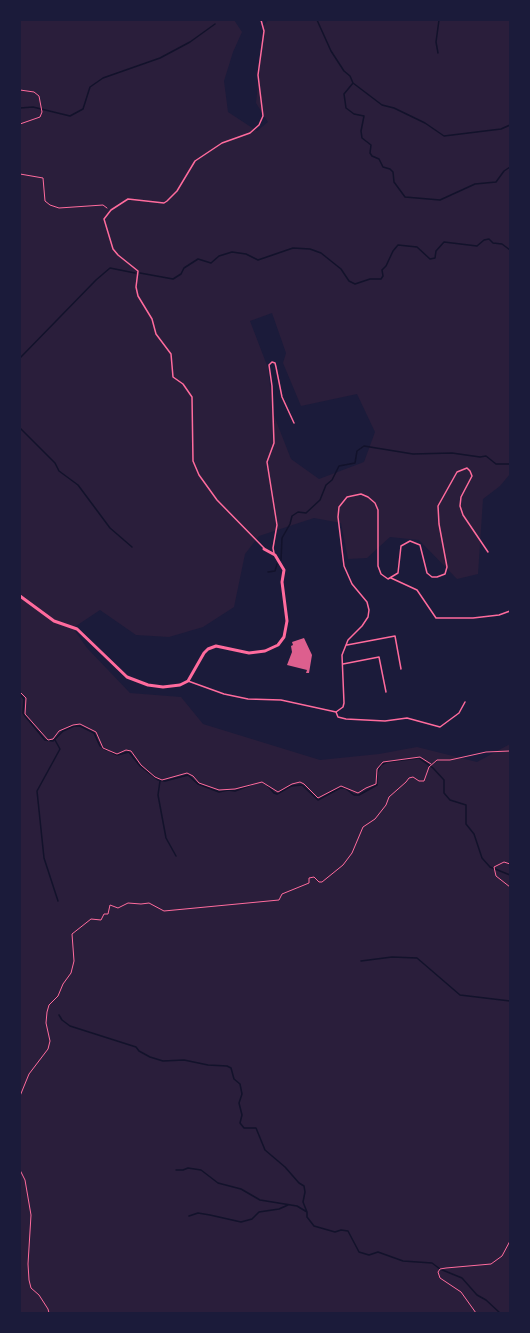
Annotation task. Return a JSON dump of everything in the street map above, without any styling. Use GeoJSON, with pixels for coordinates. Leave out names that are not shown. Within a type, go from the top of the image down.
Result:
{"type":"FeatureCollection","features":[{"type":"Feature","properties":{"kind":"street"},"geometry":{"type":"LineString","coordinates":[[20,596],[54,621],[77,629],[127,677],[148,685],[163,687],[180,685],[188,681],[204,653],[208,649],[216,646],[249,653],[272,648],[281,641],[287,629],[282,582],[284,570],[275,555],[264,549]]}},
{"type":"Feature","properties":{"kind":"lane"},"geometry":{"type":"LineString","coordinates":[[261,20],[264,30],[258,75],[263,116],[259,125],[250,133],[222,143],[196,161],[177,191],[167,201],[164,202],[128,198],[111,210],[104,219],[110,241],[118,255],[138,271],[136,287],[138,296],[152,319],[156,334],[171,354],[173,377],[183,384],[192,397],[193,461],[199,475],[217,500],[264,549]]}},
{"type":"Feature","properties":{"kind":"lane"},"geometry":{"type":"LineString","coordinates":[[275,555],[273,548],[277,526],[267,462],[274,443],[272,386],[269,365],[272,362],[275,363],[281,396],[294,423]]}},
{"type":"Feature","properties":{"kind":"lane"},"geometry":{"type":"LineString","coordinates":[[391,578],[398,573],[400,568],[401,546],[410,541],[420,545],[427,573],[432,577],[445,574],[447,567],[439,524],[438,506],[457,472],[462,468],[467,468],[472,476],[461,497],[460,506],[463,515],[488,552]]}},
{"type":"Feature","properties":{"kind":"lane"},"geometry":{"type":"LineString","coordinates":[[188,681],[224,694],[248,699],[281,700],[336,712],[343,707],[342,655],[348,640],[368,618],[369,610],[367,602],[352,584],[344,566],[338,518],[339,507],[347,497],[353,494],[361,494],[368,497],[378,510],[378,566],[381,574],[388,579],[391,578],[418,590],[436,618],[473,618],[499,615],[510,611]]}},
{"type":"Feature","properties":{"kind":"lane"},"geometry":{"type":"LineString","coordinates":[[346,645],[394,636],[401,669]]}},
{"type":"Feature","properties":{"kind":"lane"},"geometry":{"type":"LineString","coordinates":[[343,664],[379,657],[386,692]]}},
{"type":"Feature","properties":{"kind":"lane"},"geometry":{"type":"LineString","coordinates":[[336,712],[338,717],[346,719],[385,721],[406,718],[440,727],[459,713],[465,702]]}},
{"type":"Feature","properties":{"kind":"path"},"geometry":{"type":"LineString","coordinates":[[20,90],[34,92],[39,96],[42,112],[40,117],[20,124]]}},
{"type":"Feature","properties":{"kind":"path"},"geometry":{"type":"LineString","coordinates":[[20,174],[43,178],[45,201],[50,205],[59,208],[103,205],[111,210]]}},
{"type":"Feature","properties":{"kind":"path"},"geometry":{"type":"LineString","coordinates":[[20,692],[26,698],[25,714],[48,740],[53,739],[59,731],[72,725],[80,724],[96,732],[103,748],[117,754],[126,750],[131,751],[141,765],[155,777],[162,780],[187,773],[193,776],[199,783],[219,790],[235,789],[262,782],[278,792],[292,784],[300,782],[318,798],[340,786],[358,793],[376,784],[377,769],[383,762],[420,757],[431,764]]}},
{"type":"Feature","properties":{"kind":"path"},"geometry":{"type":"LineString","coordinates":[[20,1096],[29,1074],[48,1049],[50,1041],[46,1023],[47,1012],[49,1006],[58,996],[62,984],[71,973],[74,961],[72,934],[91,919],[101,920],[104,914],[108,914],[110,904],[118,908],[128,903],[149,903],[164,911],[279,900],[282,894],[309,884],[309,878],[314,877],[319,882],[322,882],[348,859],[362,828],[375,819],[386,805],[389,797],[410,777],[424,781],[429,767],[437,760],[450,760],[486,752],[510,751]]}},
{"type":"Feature","properties":{"kind":"path"},"geometry":{"type":"LineString","coordinates":[[510,864],[504,862],[494,867],[496,876],[510,887]]}},
{"type":"Feature","properties":{"kind":"path"},"geometry":{"type":"LineString","coordinates":[[20,1170],[25,1180],[31,1215],[28,1256],[29,1280],[31,1288],[39,1295],[48,1308],[49,1313]]}},
{"type":"Feature","properties":{"kind":"path"},"geometry":{"type":"LineString","coordinates":[[476,1313],[461,1292],[440,1278],[438,1272],[440,1269],[446,1268],[491,1264],[502,1256],[510,1241]]}},
{"type":"Feature","properties":{"kind":"shaded area"},"geometry":{"type":"Polygon","coordinates":[[[20,20],[234,20],[242,32],[233,52],[224,81],[228,112],[257,131],[268,122],[256,103],[264,26],[268,20],[510,20],[510,474],[500,486],[483,499],[478,574],[457,579],[419,540],[390,537],[367,558],[348,559],[341,523],[314,518],[259,536],[245,554],[234,607],[203,627],[169,637],[136,635],[100,610],[73,628],[87,648],[130,693],[181,697],[203,724],[320,760],[379,754],[417,747],[477,762],[510,744],[510,1313],[20,1313],[20,20]],[[272,313],[250,321],[268,368],[273,413],[291,459],[319,479],[364,462],[375,432],[357,394],[301,406],[283,363],[286,353],[272,313]]]}},
{"type":"Feature","properties":{"kind":"building"},"geometry":{"type":"Polygon","coordinates":[[[304,638],[312,655],[309,673],[306,673],[307,670],[287,665],[292,652],[292,642],[304,638]]]}},
{"type":"Feature","properties":{"kind":"waterway"},"geometry":{"type":"LineString","coordinates":[[317,20],[331,51],[344,71],[350,76],[353,83],[382,105],[394,108],[425,123],[444,136],[501,129],[510,125]]}},
{"type":"Feature","properties":{"kind":"waterway"},"geometry":{"type":"LineString","coordinates":[[438,53],[436,42],[439,20]]}},
{"type":"Feature","properties":{"kind":"waterway"},"geometry":{"type":"LineString","coordinates":[[20,108],[33,107],[70,116],[83,109],[90,87],[103,78],[160,58],[190,42],[215,24]]}},
{"type":"Feature","properties":{"kind":"waterway"},"geometry":{"type":"LineString","coordinates":[[353,83],[344,94],[346,108],[354,114],[364,116],[361,131],[362,138],[371,145],[370,153],[372,156],[379,159],[383,167],[390,169],[393,172],[394,182],[405,197],[440,200],[475,184],[496,182],[504,171],[510,167]]}},
{"type":"Feature","properties":{"kind":"waterway"},"geometry":{"type":"LineString","coordinates":[[140,273],[173,279],[181,274],[184,268],[198,259],[211,263],[219,256],[232,252],[246,254],[258,260],[293,248],[310,249],[321,253],[341,269],[349,281],[355,284],[370,279],[381,279],[383,276],[382,270],[386,266],[393,251],[398,245],[417,247],[430,259],[435,258],[436,251],[444,242],[477,246],[484,240],[489,239],[493,243],[502,244],[510,250]]}},
{"type":"Feature","properties":{"kind":"waterway"},"geometry":{"type":"LineString","coordinates":[[20,358],[96,280],[110,268],[135,273]]}},
{"type":"Feature","properties":{"kind":"waterway"},"geometry":{"type":"LineString","coordinates":[[20,428],[55,463],[59,471],[78,485],[110,528],[132,547]]}},
{"type":"Feature","properties":{"kind":"waterway"},"geometry":{"type":"LineString","coordinates":[[281,560],[282,538],[290,524],[292,516],[298,512],[306,513],[320,500],[326,485],[332,480],[339,466],[355,463],[357,451],[364,446],[413,454],[452,453],[480,457],[486,456],[496,464],[510,464]]}},
{"type":"Feature","properties":{"kind":"waterway"},"geometry":{"type":"LineString","coordinates":[[268,572],[275,571],[277,564]]}},
{"type":"Feature","properties":{"kind":"waterway"},"geometry":{"type":"LineString","coordinates":[[20,694],[24,699],[23,713],[45,740],[53,741],[63,731],[74,726],[80,726],[94,733],[100,746],[106,750]]}},
{"type":"Feature","properties":{"kind":"waterway"},"geometry":{"type":"LineString","coordinates":[[55,740],[60,749],[37,791],[44,858],[58,901]]}},
{"type":"Feature","properties":{"kind":"waterway"},"geometry":{"type":"LineString","coordinates":[[111,752],[117,755],[129,752],[140,766],[158,780],[165,781],[188,775],[198,784],[219,792],[228,790],[235,791],[251,785]]}},
{"type":"Feature","properties":{"kind":"waterway"},"geometry":{"type":"LineString","coordinates":[[268,786],[274,793],[277,794],[291,786],[302,785],[318,800],[340,788],[345,788],[354,795],[359,795],[377,785],[377,773],[381,765],[387,762],[419,758],[433,768],[444,780],[444,793],[450,800],[466,805],[466,824],[474,834],[482,858],[490,867],[510,875]]}},
{"type":"Feature","properties":{"kind":"waterway"},"geometry":{"type":"LineString","coordinates":[[160,781],[158,795],[166,838],[176,856]]}},
{"type":"Feature","properties":{"kind":"waterway"},"geometry":{"type":"LineString","coordinates":[[361,961],[392,957],[417,958],[460,995],[510,1001]]}},
{"type":"Feature","properties":{"kind":"waterway"},"geometry":{"type":"LineString","coordinates":[[59,1015],[62,1020],[70,1026],[136,1047],[139,1051],[150,1057],[163,1061],[184,1060],[208,1065],[227,1066],[231,1068],[234,1079],[240,1084],[242,1094],[239,1103],[242,1115],[240,1123],[244,1128],[256,1128],[265,1150],[304,1186],[305,1192],[303,1202],[307,1212]]}},
{"type":"Feature","properties":{"kind":"waterway"},"geometry":{"type":"LineString","coordinates":[[176,1170],[188,1168],[201,1170],[218,1183],[241,1189],[260,1200],[297,1206],[307,1212],[307,1217],[314,1226],[335,1232],[341,1230],[348,1231],[359,1252],[369,1255],[378,1252],[403,1261],[432,1263],[440,1269],[462,1278],[477,1295],[486,1300],[500,1313]]}},
{"type":"Feature","properties":{"kind":"waterway"},"geometry":{"type":"LineString","coordinates":[[189,1216],[198,1213],[241,1222],[252,1219],[259,1212],[279,1209],[288,1205]]}}]}
